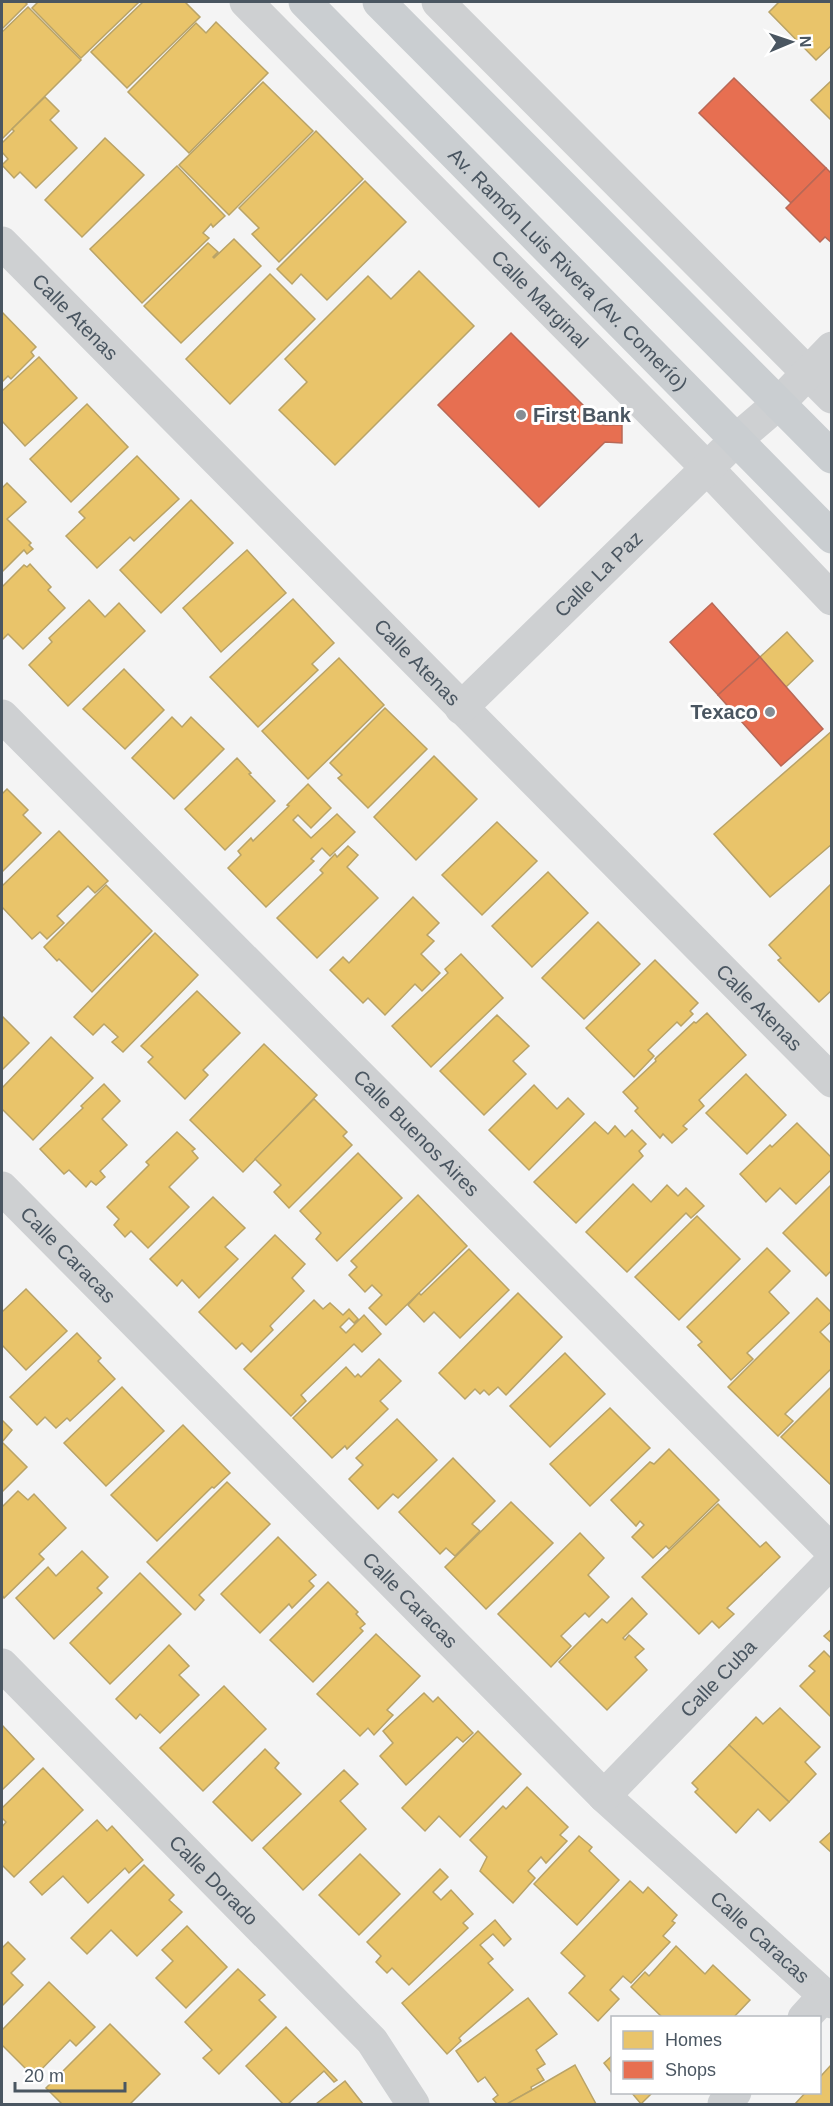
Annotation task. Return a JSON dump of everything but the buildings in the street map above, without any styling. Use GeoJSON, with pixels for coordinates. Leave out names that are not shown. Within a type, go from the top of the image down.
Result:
{"type":"FeatureCollection","features":[{"type":"Feature","properties":{"kind":"main road","name":"Av. Ramón Luis Rivera (Av. Comerío)"},"geometry":{"type":"LineString","coordinates":[[305,2],[831,537]]}},
{"type":"Feature","properties":{"kind":"main road"},"geometry":{"type":"LineString","coordinates":[[380,2],[831,457]]}},
{"type":"Feature","properties":{"kind":"street","name":"Calle Marginal"},"geometry":{"type":"LineString","coordinates":[[246,2],[707,468],[831,599]]}},
{"type":"Feature","properties":{"kind":"street"},"geometry":{"type":"LineString","coordinates":[[438,2],[831,397]]}},
{"type":"Feature","properties":{"kind":"street","name":"Calle Atenas"},"geometry":{"type":"LineString","coordinates":[[2,243],[831,1082]]}},
{"type":"Feature","properties":{"kind":"street","name":"Calle La Paz"},"geometry":{"type":"LineString","coordinates":[[461,708],[737,439],[779,403],[831,348]]}},
{"type":"Feature","properties":{"kind":"street","name":"Calle Buenos Aires"},"geometry":{"type":"LineString","coordinates":[[2,716],[831,1551]]}},
{"type":"Feature","properties":{"kind":"street","name":"Calle Caracas"},"geometry":{"type":"LineString","coordinates":[[2,1188],[604,1796],[820,2005]]}},
{"type":"Feature","properties":{"kind":"street","name":"Calle Cuba"},"geometry":{"type":"LineString","coordinates":[[604,1796],[831,1561]]}},
{"type":"Feature","properties":{"kind":"street","name":"Calle Dorado"},"geometry":{"type":"LineString","coordinates":[[2,1665],[372,2041],[413,2104]]}},
{"type":"Feature","properties":{"kind":"place","name":"First Bank"},"geometry":{"type":"Point","coordinates":[521,415]}},
{"type":"Feature","properties":{"kind":"place","name":"Texaco"},"geometry":{"type":"Point","coordinates":[770,712]}}]}
